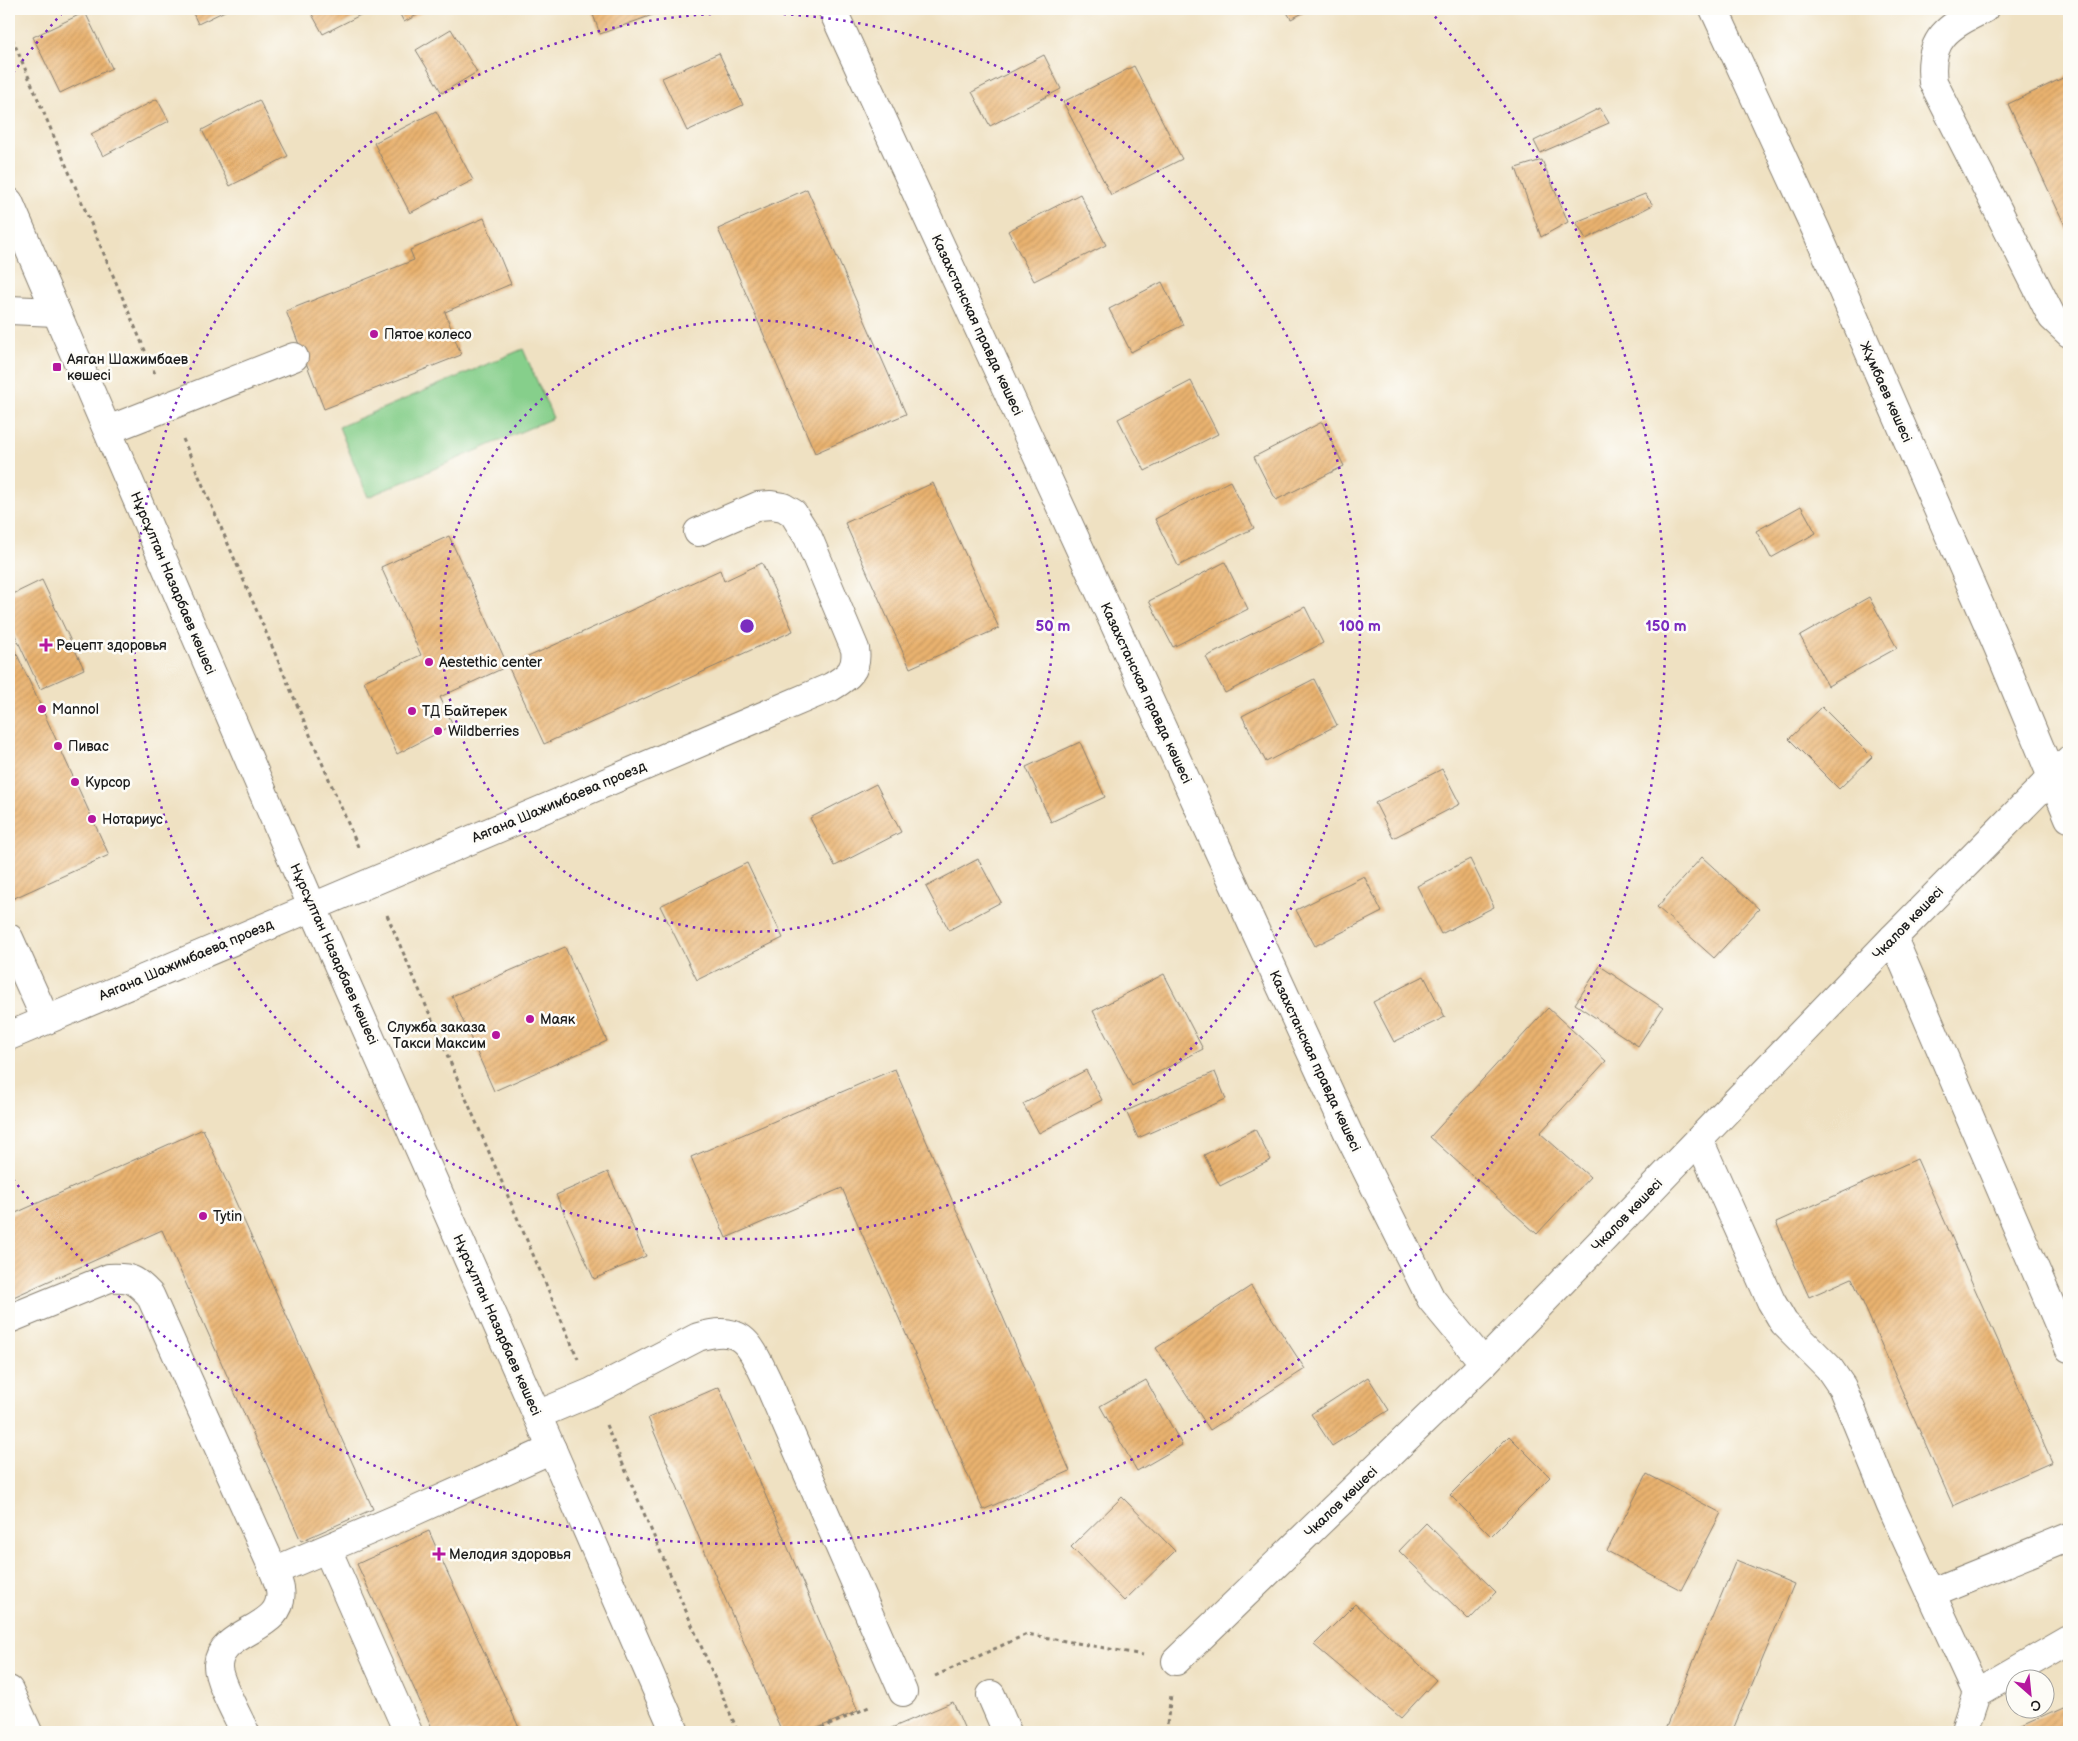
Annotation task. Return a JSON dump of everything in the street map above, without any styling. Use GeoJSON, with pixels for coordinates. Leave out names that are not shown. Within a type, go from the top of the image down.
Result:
{"type":"FeatureCollection","features":[{"type":"Feature","properties":{"kind":"street","name":"Казахстанская правда көшесі"},"geometry":{"type":"LineString","coordinates":[[832,9],[1350,1137],[1431,1299],[1484,1363]]}},
{"type":"Feature","properties":{"kind":"street","name":"Жұмбаев көшесі"},"geometry":{"type":"LineString","coordinates":[[1714,9],[1824,249],[1994,638],[2060,769],[2069,818]]}},
{"type":"Feature","properties":{"kind":"street"},"geometry":{"type":"LineString","coordinates":[[1984,9],[1960,21],[1946,31],[1936,48],[1930,64],[1933,82],[2052,317],[2069,333]]}},
{"type":"Feature","properties":{"kind":"street","name":"Нұрсұлтан Назарбаев көшесі"},"geometry":{"type":"LineString","coordinates":[[9,202],[312,906],[675,1732]]}},
{"type":"Feature","properties":{"kind":"street"},"geometry":{"type":"LineString","coordinates":[[9,310],[56,312]]}},
{"type":"Feature","properties":{"kind":"street"},"geometry":{"type":"LineString","coordinates":[[108,430],[294,357]]}},
{"type":"Feature","properties":{"kind":"street","name":"Аягана Шажимбаева проезд"},"geometry":{"type":"LineString","coordinates":[[9,1036],[845,679],[857,660],[855,649],[808,536],[793,513],[783,507],[771,505],[758,506],[698,532]]}},
{"type":"Feature","properties":{"kind":"street","name":"Чкалов көшесі"},"geometry":{"type":"LineString","coordinates":[[1176,1661],[1484,1363],[1893,938],[2060,769]]}},
{"type":"Feature","properties":{"kind":"street"},"geometry":{"type":"LineString","coordinates":[[9,938],[46,1020]]}},
{"type":"Feature","properties":{"kind":"street"},"geometry":{"type":"LineString","coordinates":[[1893,938],[2069,1348]]}},
{"type":"Feature","properties":{"kind":"street"},"geometry":{"type":"LineString","coordinates":[[1699,1140],[1771,1301],[1784,1323],[1829,1368],[1842,1387],[1892,1506],[1977,1693]]}},
{"type":"Feature","properties":{"kind":"street"},"geometry":{"type":"LineString","coordinates":[[9,1319],[109,1278],[122,1277],[138,1282],[150,1294],[274,1571],[280,1589],[277,1609],[266,1620],[234,1640],[220,1656],[218,1673],[245,1732]]}},
{"type":"Feature","properties":{"kind":"street"},"geometry":{"type":"LineString","coordinates":[[537,1415],[592,1392],[698,1337],[716,1332],[730,1333],[741,1338],[750,1347],[767,1380],[902,1692]]}},
{"type":"Feature","properties":{"kind":"street"},"geometry":{"type":"LineString","coordinates":[[274,1571],[552,1450]]}},
{"type":"Feature","properties":{"kind":"street"},"geometry":{"type":"LineString","coordinates":[[1931,1593],[2069,1537]]}},
{"type":"Feature","properties":{"kind":"street"},"geometry":{"type":"LineString","coordinates":[[327,1549],[408,1732]]}},
{"type":"Feature","properties":{"kind":"street"},"geometry":{"type":"LineString","coordinates":[[1964,1732],[1977,1693],[2069,1640]]}},
{"type":"Feature","properties":{"kind":"street"},"geometry":{"type":"LineString","coordinates":[[9,1690],[28,1732]]}},
{"type":"Feature","properties":{"kind":"street"},"geometry":{"type":"LineString","coordinates":[[991,1695],[1007,1732]]}},
{"type":"Feature","properties":{"kind":"green space"},"geometry":{"type":"Polygon","coordinates":[[[523,349],[553,418],[368,497],[339,427],[523,349]]]}},
{"type":"Feature","properties":{"kind":"building"},"geometry":{"type":"Polygon","coordinates":[[[191,9],[229,9],[198,24],[191,9]]]}},
{"type":"Feature","properties":{"kind":"building"},"geometry":{"type":"Polygon","coordinates":[[[309,9],[372,9],[323,34],[309,9]]]}},
{"type":"Feature","properties":{"kind":"building"},"geometry":{"type":"Polygon","coordinates":[[[397,9],[428,9],[404,22],[397,9]]]}},
{"type":"Feature","properties":{"kind":"building"},"geometry":{"type":"Polygon","coordinates":[[[591,9],[657,9],[658,13],[600,34],[591,9]]]}},
{"type":"Feature","properties":{"kind":"building"},"geometry":{"type":"Polygon","coordinates":[[[1285,9],[1311,9],[1291,19],[1285,9]]]}},
{"type":"Feature","properties":{"kind":"building"},"geometry":{"type":"Polygon","coordinates":[[[85,12],[112,68],[60,93],[33,37],[85,12]]]}},
{"type":"Feature","properties":{"kind":"building"},"geometry":{"type":"Polygon","coordinates":[[[451,29],[477,72],[442,93],[416,50],[451,29]]]}},
{"type":"Feature","properties":{"kind":"building"},"geometry":{"type":"Polygon","coordinates":[[[719,53],[743,105],[687,131],[662,78],[719,53]]]}},
{"type":"Feature","properties":{"kind":"building"},"geometry":{"type":"Polygon","coordinates":[[[1044,55],[1061,89],[990,126],[972,92],[1044,55]]]}},
{"type":"Feature","properties":{"kind":"building"},"geometry":{"type":"Polygon","coordinates":[[[1134,66],[1182,159],[1111,195],[1063,102],[1134,66]]]}},
{"type":"Feature","properties":{"kind":"building"},"geometry":{"type":"Polygon","coordinates":[[[2069,75],[2069,234],[2008,104],[2069,75]]]}},
{"type":"Feature","properties":{"kind":"building"},"geometry":{"type":"Polygon","coordinates":[[[157,99],[169,121],[103,156],[91,134],[157,99]]]}},
{"type":"Feature","properties":{"kind":"building"},"geometry":{"type":"Polygon","coordinates":[[[259,100],[288,156],[230,186],[202,130],[259,100]]]}},
{"type":"Feature","properties":{"kind":"building"},"geometry":{"type":"Polygon","coordinates":[[[1600,108],[1609,123],[1540,153],[1534,141],[1600,108]]]}},
{"type":"Feature","properties":{"kind":"building"},"geometry":{"type":"Polygon","coordinates":[[[436,111],[473,180],[410,213],[374,143],[436,111]]]}},
{"type":"Feature","properties":{"kind":"building"},"geometry":{"type":"Polygon","coordinates":[[[1542,160],[1568,222],[1541,237],[1516,168],[1542,160]]]}},
{"type":"Feature","properties":{"kind":"building"},"geometry":{"type":"Polygon","coordinates":[[[807,189],[906,414],[815,453],[718,229],[807,189]]]}},
{"type":"Feature","properties":{"kind":"building"},"geometry":{"type":"Polygon","coordinates":[[[1080,194],[1106,245],[1034,281],[1008,231],[1080,194]]]}},
{"type":"Feature","properties":{"kind":"building"},"geometry":{"type":"Polygon","coordinates":[[[1645,194],[1653,205],[1586,239],[1576,222],[1645,194]]]}},
{"type":"Feature","properties":{"kind":"building","name":"Пятое колесо"},"geometry":{"type":"Polygon","coordinates":[[[484,218],[511,284],[445,312],[461,355],[324,409],[286,311],[414,260],[410,250],[484,218]]]}},
{"type":"Feature","properties":{"kind":"building"},"geometry":{"type":"Polygon","coordinates":[[[1162,282],[1183,325],[1131,352],[1109,309],[1162,282]]]}},
{"type":"Feature","properties":{"kind":"building"},"geometry":{"type":"Polygon","coordinates":[[[1191,381],[1218,434],[1145,471],[1118,419],[1191,381]]]}},
{"type":"Feature","properties":{"kind":"building"},"geometry":{"type":"Polygon","coordinates":[[[1322,422],[1344,466],[1276,500],[1254,457],[1322,422]]]}},
{"type":"Feature","properties":{"kind":"building"},"geometry":{"type":"Polygon","coordinates":[[[1230,481],[1254,528],[1178,566],[1155,519],[1230,481]]]}},
{"type":"Feature","properties":{"kind":"building"},"geometry":{"type":"Polygon","coordinates":[[[933,483],[999,628],[910,668],[845,523],[933,483]]]}},
{"type":"Feature","properties":{"kind":"building"},"geometry":{"type":"Polygon","coordinates":[[[1801,506],[1816,533],[1771,558],[1756,531],[1801,506]]]}},
{"type":"Feature","properties":{"kind":"building"},"geometry":{"type":"Polygon","coordinates":[[[449,536],[508,666],[440,697],[453,725],[397,754],[364,681],[421,655],[381,567],[449,536]]]}},
{"type":"Feature","properties":{"kind":"building"},"geometry":{"type":"Polygon","coordinates":[[[1225,562],[1248,609],[1173,647],[1149,601],[1225,562]]]}},
{"type":"Feature","properties":{"kind":"building"},"geometry":{"type":"Polygon","coordinates":[[[762,563],[793,631],[544,744],[508,666],[720,570],[724,581],[762,563]]]}},
{"type":"Feature","properties":{"kind":"building","name":"Рецепт здоровья"},"geometry":{"type":"Polygon","coordinates":[[[42,580],[84,669],[40,689],[9,622],[9,596],[42,580]]]}},
{"type":"Feature","properties":{"kind":"building"},"geometry":{"type":"Polygon","coordinates":[[[1869,597],[1897,648],[1828,686],[1800,636],[1869,597]]]}},
{"type":"Feature","properties":{"kind":"building"},"geometry":{"type":"Polygon","coordinates":[[[1305,607],[1323,643],[1225,693],[1206,657],[1305,607]]]}},
{"type":"Feature","properties":{"kind":"building"},"geometry":{"type":"Polygon","coordinates":[[[9,637],[109,855],[10,900],[9,897],[9,637]]]}},
{"type":"Feature","properties":{"kind":"building"},"geometry":{"type":"Polygon","coordinates":[[[1314,679],[1337,725],[1266,762],[1242,716],[1314,679]]]}},
{"type":"Feature","properties":{"kind":"building"},"geometry":{"type":"Polygon","coordinates":[[[1822,707],[1872,757],[1839,789],[1789,739],[1822,707]]]}},
{"type":"Feature","properties":{"kind":"building"},"geometry":{"type":"Polygon","coordinates":[[[1080,742],[1105,797],[1051,822],[1026,767],[1080,742]]]}},
{"type":"Feature","properties":{"kind":"building"},"geometry":{"type":"Polygon","coordinates":[[[1442,769],[1460,804],[1393,838],[1375,803],[1442,769]]]}},
{"type":"Feature","properties":{"kind":"building"},"geometry":{"type":"Polygon","coordinates":[[[876,784],[901,832],[835,866],[810,818],[876,784]]]}},
{"type":"Feature","properties":{"kind":"building"},"geometry":{"type":"Polygon","coordinates":[[[1702,857],[1759,909],[1714,958],[1657,907],[1702,857]]]}},
{"type":"Feature","properties":{"kind":"building"},"geometry":{"type":"Polygon","coordinates":[[[978,859],[1001,902],[949,930],[926,887],[978,859]]]}},
{"type":"Feature","properties":{"kind":"building"},"geometry":{"type":"Polygon","coordinates":[[[1470,859],[1494,907],[1441,934],[1417,886],[1470,859]]]}},
{"type":"Feature","properties":{"kind":"building"},"geometry":{"type":"Polygon","coordinates":[[[747,863],[783,938],[697,980],[660,906],[747,863]]]}},
{"type":"Feature","properties":{"kind":"building"},"geometry":{"type":"Polygon","coordinates":[[[1364,876],[1382,912],[1315,946],[1296,910],[1364,876]]]}},
{"type":"Feature","properties":{"kind":"building","name":"Маяк"},"geometry":{"type":"Polygon","coordinates":[[[565,947],[607,1041],[494,1091],[452,996],[565,947]]]}},
{"type":"Feature","properties":{"kind":"building"},"geometry":{"type":"Polygon","coordinates":[[[1600,966],[1663,1008],[1638,1046],[1575,1004],[1600,966]]]}},
{"type":"Feature","properties":{"kind":"building"},"geometry":{"type":"Polygon","coordinates":[[[1164,974],[1203,1049],[1132,1086],[1093,1011],[1164,974]]]}},
{"type":"Feature","properties":{"kind":"building"},"geometry":{"type":"Polygon","coordinates":[[[1424,976],[1445,1017],[1394,1042],[1373,1002],[1424,976]]]}},
{"type":"Feature","properties":{"kind":"building"},"geometry":{"type":"Polygon","coordinates":[[[1548,1008],[1606,1061],[1540,1133],[1590,1177],[1537,1234],[1430,1137],[1548,1008]]]}},
{"type":"Feature","properties":{"kind":"building"},"geometry":{"type":"Polygon","coordinates":[[[895,1069],[1070,1471],[983,1510],[842,1188],[726,1238],[691,1157],[895,1069]]]}},
{"type":"Feature","properties":{"kind":"building"},"geometry":{"type":"Polygon","coordinates":[[[1086,1070],[1102,1100],[1039,1133],[1023,1104],[1086,1070]]]}},
{"type":"Feature","properties":{"kind":"building"},"geometry":{"type":"Polygon","coordinates":[[[1215,1072],[1226,1099],[1138,1138],[1126,1111],[1215,1072]]]}},
{"type":"Feature","properties":{"kind":"building"},"geometry":{"type":"Polygon","coordinates":[[[203,1129],[373,1509],[301,1541],[162,1230],[9,1299],[9,1216],[203,1129]]]}},
{"type":"Feature","properties":{"kind":"building"},"geometry":{"type":"Polygon","coordinates":[[[1255,1129],[1271,1160],[1220,1186],[1204,1155],[1255,1129]]]}},
{"type":"Feature","properties":{"kind":"building"},"geometry":{"type":"Polygon","coordinates":[[[1917,1159],[2052,1462],[1953,1506],[1852,1278],[1809,1297],[1776,1222],[1917,1159]]]}},
{"type":"Feature","properties":{"kind":"building"},"geometry":{"type":"Polygon","coordinates":[[[608,1172],[646,1256],[594,1279],[556,1195],[608,1172]]]}},
{"type":"Feature","properties":{"kind":"building"},"geometry":{"type":"Polygon","coordinates":[[[1251,1286],[1305,1369],[1210,1430],[1156,1348],[1251,1286]]]}},
{"type":"Feature","properties":{"kind":"building"},"geometry":{"type":"Polygon","coordinates":[[[1368,1377],[1389,1410],[1332,1446],[1311,1414],[1368,1377]]]}},
{"type":"Feature","properties":{"kind":"building"},"geometry":{"type":"Polygon","coordinates":[[[1146,1380],[1182,1445],[1137,1471],[1100,1406],[1146,1380]]]}},
{"type":"Feature","properties":{"kind":"building"},"geometry":{"type":"Polygon","coordinates":[[[719,1387],[858,1711],[808,1732],[782,1732],[648,1418],[719,1387]]]}},
{"type":"Feature","properties":{"kind":"building"},"geometry":{"type":"Polygon","coordinates":[[[1509,1436],[1550,1477],[1491,1536],[1450,1495],[1509,1436]]]}},
{"type":"Feature","properties":{"kind":"building"},"geometry":{"type":"Polygon","coordinates":[[[1647,1474],[1721,1513],[1681,1590],[1607,1551],[1647,1474]]]}},
{"type":"Feature","properties":{"kind":"building"},"geometry":{"type":"Polygon","coordinates":[[[1122,1497],[1175,1551],[1124,1601],[1071,1547],[1122,1497]]]}},
{"type":"Feature","properties":{"kind":"building"},"geometry":{"type":"Polygon","coordinates":[[[1426,1523],[1496,1592],[1469,1620],[1399,1551],[1426,1523]]]}},
{"type":"Feature","properties":{"kind":"building"},"geometry":{"type":"Polygon","coordinates":[[[429,1531],[521,1732],[434,1732],[357,1564],[429,1531]]]}},
{"type":"Feature","properties":{"kind":"building"},"geometry":{"type":"Polygon","coordinates":[[[1736,1560],[1794,1584],[1732,1732],[1664,1732],[1736,1560]]]}},
{"type":"Feature","properties":{"kind":"building"},"geometry":{"type":"Polygon","coordinates":[[[1355,1604],[1436,1680],[1401,1718],[1314,1645],[1355,1604]]]}},
{"type":"Feature","properties":{"kind":"building"},"geometry":{"type":"Polygon","coordinates":[[[953,1702],[966,1732],[882,1732],[953,1702]]]}},
{"type":"Feature","properties":{"kind":"building"},"geometry":{"type":"Polygon","coordinates":[[[2069,1704],[2069,1732],[2007,1732],[2038,1718],[2056,1718],[2056,1710],[2069,1704]]]}},
{"type":"Feature","properties":{"kind":"place","name":"Пятое колесо"},"geometry":{"type":"Point","coordinates":[374,334]}},
{"type":"Feature","properties":{"kind":"place","name":"Аяган Шажимбаев көшесі"},"geometry":{"type":"Point","coordinates":[57,367]}},
{"type":"Feature","properties":{"kind":"place","name":"Рецепт здоровья"},"geometry":{"type":"Point","coordinates":[46,645]}},
{"type":"Feature","properties":{"kind":"place","name":"Aestethic center"},"geometry":{"type":"Point","coordinates":[429,662]}},
{"type":"Feature","properties":{"kind":"place","name":"Mannol"},"geometry":{"type":"Point","coordinates":[42,709]}},
{"type":"Feature","properties":{"kind":"place","name":"ТД Байтерек"},"geometry":{"type":"Point","coordinates":[412,711]}},
{"type":"Feature","properties":{"kind":"place","name":"Wildberries"},"geometry":{"type":"Point","coordinates":[438,731]}},
{"type":"Feature","properties":{"kind":"place","name":"Пивас"},"geometry":{"type":"Point","coordinates":[58,746]}},
{"type":"Feature","properties":{"kind":"place","name":"Курсор"},"geometry":{"type":"Point","coordinates":[75,782]}},
{"type":"Feature","properties":{"kind":"place","name":"Нотариус"},"geometry":{"type":"Point","coordinates":[92,819]}},
{"type":"Feature","properties":{"kind":"place","name":"Маяк"},"geometry":{"type":"Point","coordinates":[530,1019]}},
{"type":"Feature","properties":{"kind":"place","name":"Служба заказа Такси Максим"},"geometry":{"type":"Point","coordinates":[496,1035]}},
{"type":"Feature","properties":{"kind":"place","name":"Tytin"},"geometry":{"type":"Point","coordinates":[203,1216]}},
{"type":"Feature","properties":{"kind":"place","name":"Мелодия здоровья"},"geometry":{"type":"Point","coordinates":[439,1554]}}]}
